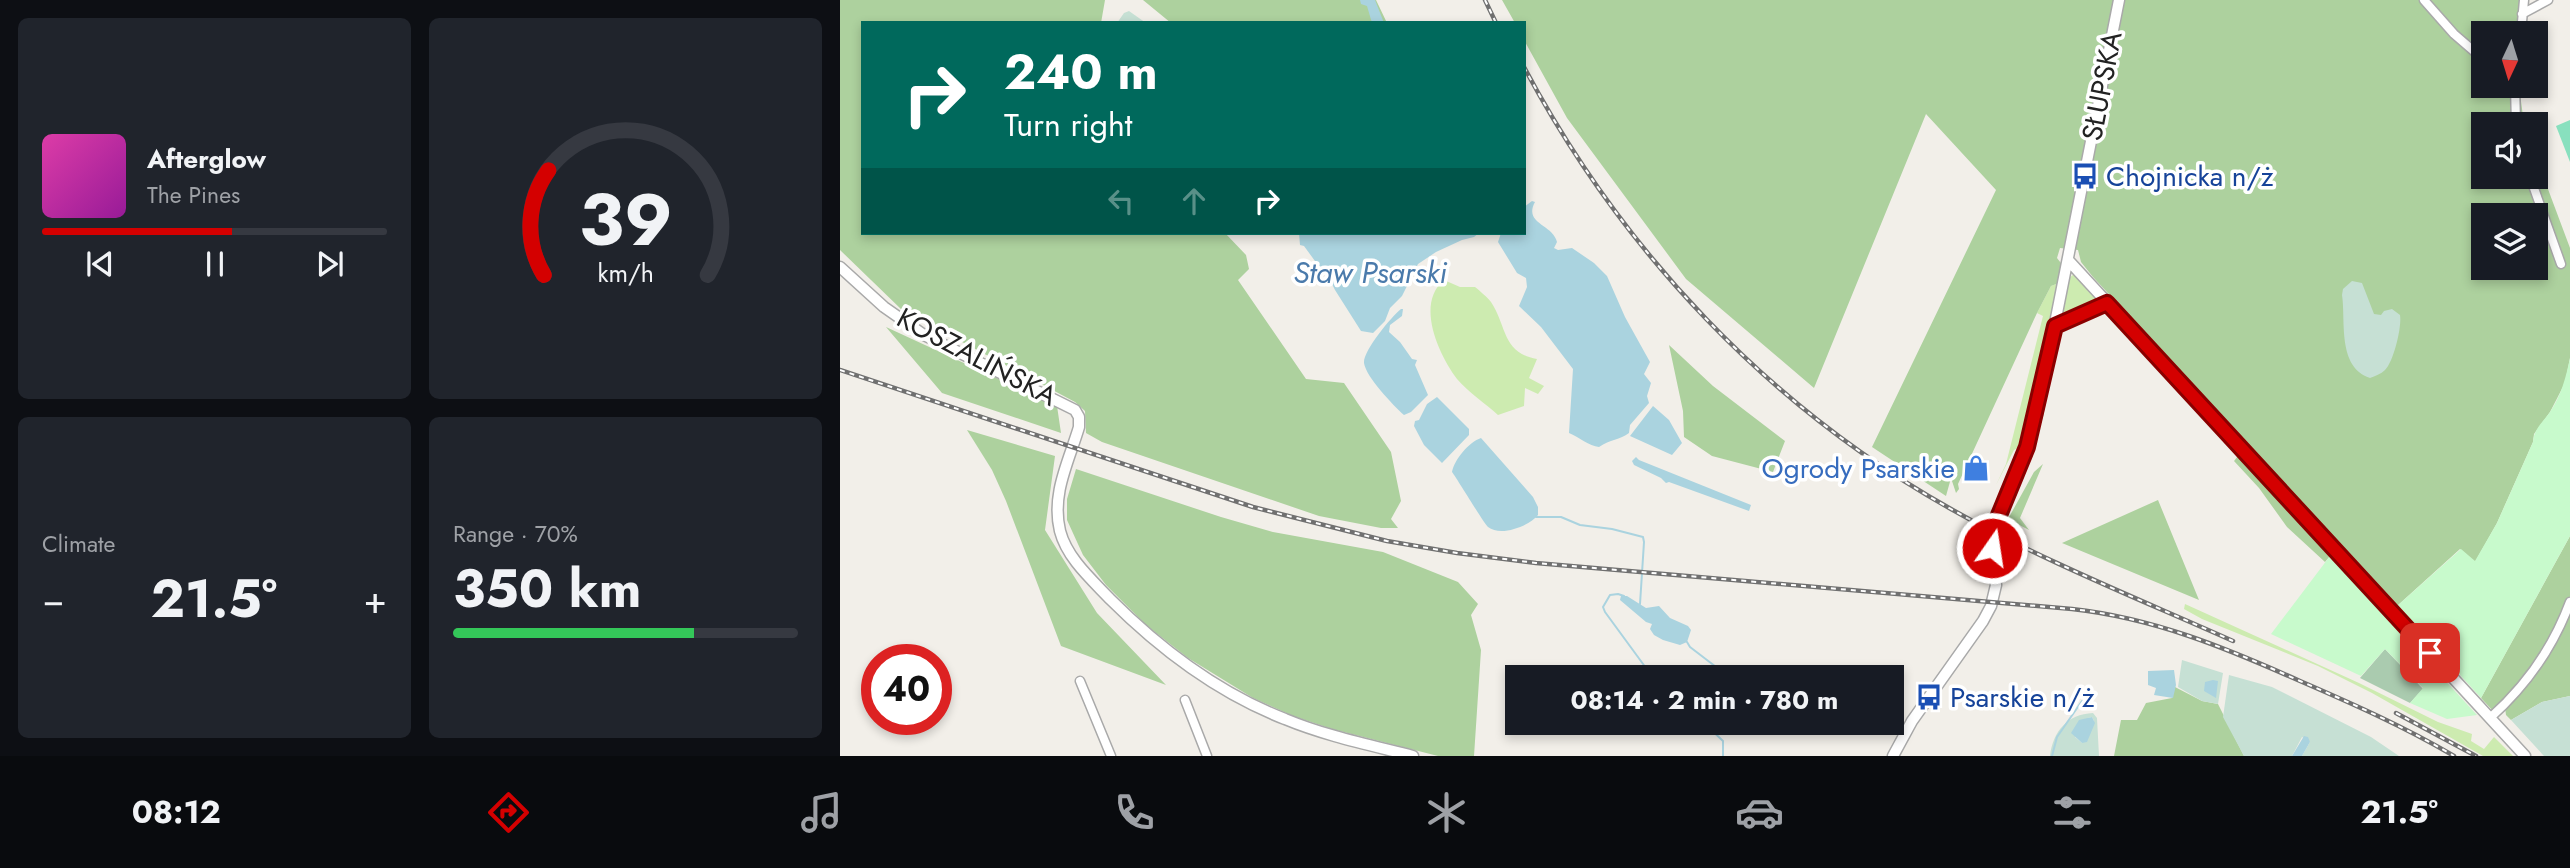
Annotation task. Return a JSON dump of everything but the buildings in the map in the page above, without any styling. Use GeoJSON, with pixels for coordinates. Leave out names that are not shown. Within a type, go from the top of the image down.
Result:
{"type":"FeatureCollection","features":[{"type":"Feature","properties":{"kind":"street","name":"SŁUPSKA"},"geometry":{"type":"LineString","coordinates":[[1893,756],[1912,720],[1990,610],[1996,584],[1993,537],[1997,520],[2027,447],[2055,326],[2119,0]]}},
{"type":"Feature","properties":{"kind":"street"},"geometry":{"type":"LineString","coordinates":[[2424,0],[2471,49]]}},
{"type":"Feature","properties":{"kind":"street"},"geometry":{"type":"LineString","coordinates":[[2522,21],[2524,0]]}},
{"type":"Feature","properties":{"kind":"street"},"geometry":{"type":"LineString","coordinates":[[2522,14],[2548,0]]}},
{"type":"Feature","properties":{"kind":"street"},"geometry":{"type":"LineString","coordinates":[[2534,189],[2561,264]]}},
{"type":"Feature","properties":{"kind":"street"},"geometry":{"type":"LineString","coordinates":[[2068,260],[2525,756]]}},
{"type":"Feature","properties":{"kind":"street","name":"KOSZALIŃSKA"},"geometry":{"type":"LineString","coordinates":[[840,267],[884,307],[923,335],[1075,410],[1079,417],[1079,427],[1059,496],[1061,533],[1081,568],[1148,635],[1205,677],[1266,712],[1311,729],[1413,756]]}},
{"type":"Feature","properties":{"kind":"street"},"geometry":{"type":"LineString","coordinates":[[2055,326],[2107,303]]}},
{"type":"Feature","properties":{"kind":"street"},"geometry":{"type":"LineString","coordinates":[[2490,718],[2540,662],[2557,635],[2570,602]]}},
{"type":"Feature","properties":{"kind":"street"},"geometry":{"type":"LineString","coordinates":[[1080,681],[1111,756]]}},
{"type":"Feature","properties":{"kind":"street"},"geometry":{"type":"LineString","coordinates":[[1185,700],[1207,756]]}},
{"type":"Feature","properties":{"kind":"green space"},"geometry":{"type":"Polygon","coordinates":[[[840,0],[1105,0],[1101,21],[861,21],[861,235],[1227,235],[1246,255],[1249,269],[1238,280],[1306,379],[1344,383],[1391,452],[1401,501],[1391,519],[1398,528],[1381,528],[1319,516],[1102,442],[1086,433],[1085,411],[1075,402],[902,310],[840,250],[840,0]]]}},
{"type":"Feature","properties":{"kind":"green space"},"geometry":{"type":"Polygon","coordinates":[[[1143,0],[1376,0],[1386,21],[1169,21],[1143,0]]]}},
{"type":"Feature","properties":{"kind":"green space"},"geometry":{"type":"Polygon","coordinates":[[[1502,0],[2526,0],[2526,21],[2471,21],[2471,98],[2521,98],[2522,112],[2471,112],[2471,189],[2548,189],[2570,248],[2570,358],[2565,383],[2550,412],[2534,434],[2533,442],[2497,523],[2475,562],[2460,549],[2397,606],[2093,277],[2081,262],[2078,250],[2060,248],[2057,258],[2064,267],[2059,283],[2051,286],[2037,313],[1956,493],[1951,478],[1946,496],[1872,447],[1996,190],[1926,114],[1814,388],[1686,279],[1567,118],[1526,44],[1526,21],[1514,21],[1502,0]]]}},
{"type":"Feature","properties":{"kind":"green space"},"geometry":{"type":"Polygon","coordinates":[[[1129,11],[1143,21],[1118,21],[1129,11]]]}},
{"type":"Feature","properties":{"kind":"green space"},"geometry":{"type":"Polygon","coordinates":[[[2570,120],[2570,162],[2556,126],[2570,120]]]}},
{"type":"Feature","properties":{"kind":"green space"},"geometry":{"type":"Polygon","coordinates":[[[2074,274],[2099,302],[2064,317],[2062,313],[2068,279],[2074,274]]]}},
{"type":"Feature","properties":{"kind":"green space"},"geometry":{"type":"Polygon","coordinates":[[[1444,280],[1460,287],[1475,287],[1479,290],[1491,302],[1511,345],[1526,356],[1537,359],[1529,378],[1544,386],[1538,394],[1525,388],[1524,406],[1498,415],[1461,384],[1450,369],[1437,343],[1431,316],[1431,302],[1435,290],[1444,280]]]}},
{"type":"Feature","properties":{"kind":"green space"},"geometry":{"type":"Polygon","coordinates":[[[2352,281],[2362,283],[2374,314],[2381,315],[2392,309],[2400,315],[2399,335],[2388,366],[2370,378],[2352,364],[2345,342],[2342,295],[2343,289],[2352,281]]]}},
{"type":"Feature","properties":{"kind":"green space"},"geometry":{"type":"Polygon","coordinates":[[[2059,283],[2039,390],[2023,445],[2014,450],[1996,485],[2006,464],[2043,316],[2037,313],[2051,286],[2059,283]]]}},
{"type":"Feature","properties":{"kind":"green space"},"geometry":{"type":"Polygon","coordinates":[[[886,327],[1057,406],[1061,433],[942,393],[886,327]]]}},
{"type":"Feature","properties":{"kind":"green space"},"geometry":{"type":"Polygon","coordinates":[[[1669,345],[1713,386],[1785,441],[1773,472],[1712,456],[1684,437],[1683,411],[1669,345]]]}},
{"type":"Feature","properties":{"kind":"green space"},"geometry":{"type":"Polygon","coordinates":[[[2570,358],[2570,536],[2481,698],[2397,606],[2461,549],[2475,561],[2497,523],[2537,430],[2557,399],[2570,358]]]}},
{"type":"Feature","properties":{"kind":"green space"},"geometry":{"type":"Polygon","coordinates":[[[967,430],[1055,456],[1045,530],[1097,613],[1166,685],[1061,646],[1006,501],[992,470],[967,430]]]}},
{"type":"Feature","properties":{"kind":"green space"},"geometry":{"type":"Polygon","coordinates":[[[2238,456],[2330,556],[2325,562],[2287,527],[2259,488],[2234,461],[2238,456]]]}},
{"type":"Feature","properties":{"kind":"green space"},"geometry":{"type":"Polygon","coordinates":[[[2043,464],[2020,518],[2029,530],[2008,519],[2034,472],[2043,464]]]}},
{"type":"Feature","properties":{"kind":"green space"},"geometry":{"type":"Polygon","coordinates":[[[1076,469],[1273,532],[1383,552],[1458,582],[1478,604],[1471,615],[1481,650],[1474,756],[1438,756],[1332,729],[1293,716],[1253,698],[1188,658],[1146,625],[1106,585],[1083,555],[1067,520],[1067,499],[1076,469]]]}},
{"type":"Feature","properties":{"kind":"green space"},"geometry":{"type":"Polygon","coordinates":[[[2158,500],[2199,600],[2062,543],[2158,500]]]}},
{"type":"Feature","properties":{"kind":"green space"},"geometry":{"type":"Polygon","coordinates":[[[2570,536],[2570,596],[2560,627],[2540,658],[2494,712],[2481,698],[2570,536]]]}},
{"type":"Feature","properties":{"kind":"green space"},"geometry":{"type":"Polygon","coordinates":[[[2330,556],[2477,715],[2447,719],[2410,703],[2423,688],[2385,649],[2361,676],[2271,634],[2330,556]]]}},
{"type":"Feature","properties":{"kind":"green space"},"geometry":{"type":"Polygon","coordinates":[[[2185,604],[2359,683],[2438,722],[2472,734],[2471,741],[2484,749],[2494,737],[2513,756],[2483,756],[2372,693],[2318,666],[2202,619],[2184,609],[2185,604]]]}},
{"type":"Feature","properties":{"kind":"green space"},"geometry":{"type":"Polygon","coordinates":[[[2570,609],[2570,696],[2542,702],[2511,720],[2506,715],[2505,708],[2570,609]]]}},
{"type":"Feature","properties":{"kind":"green space"},"geometry":{"type":"Polygon","coordinates":[[[2385,649],[2423,689],[2410,703],[2360,678],[2385,649]]]}},
{"type":"Feature","properties":{"kind":"green space"},"geometry":{"type":"Polygon","coordinates":[[[2182,660],[2223,673],[2218,704],[2202,701],[2178,687],[2182,660]]]}},
{"type":"Feature","properties":{"kind":"green space"},"geometry":{"type":"Polygon","coordinates":[[[2229,675],[2272,687],[2371,737],[2399,756],[2302,756],[2310,742],[2302,737],[2292,756],[2244,756],[2223,717],[2229,675]]]}},
{"type":"Feature","properties":{"kind":"green space"},"geometry":{"type":"Polygon","coordinates":[[[2175,687],[2202,701],[2218,704],[2244,756],[2114,756],[2121,720],[2137,720],[2146,703],[2172,698],[2175,687]]]}},
{"type":"Feature","properties":{"kind":"green space"},"geometry":{"type":"Polygon","coordinates":[[[2570,696],[2570,756],[2544,756],[2511,720],[2542,702],[2570,696]]]}},
{"type":"Feature","properties":{"kind":"green space"},"geometry":{"type":"Polygon","coordinates":[[[2093,713],[2097,718],[2099,756],[2050,756],[2058,732],[2069,721],[2093,713]],[[2092,717],[2088,718],[2075,737],[2082,743],[2094,721],[2092,717]]]}},
{"type":"Feature","properties":{"kind":"water"},"geometry":{"type":"Polygon","coordinates":[[[1360,0],[1375,0],[1383,21],[1371,21],[1367,6],[1361,4],[1360,0]]]}},
{"type":"Feature","properties":{"kind":"water"},"geometry":{"type":"Polygon","coordinates":[[[1535,202],[1533,215],[1554,236],[1557,242],[1554,248],[1572,248],[1607,276],[1625,317],[1650,362],[1644,374],[1651,383],[1647,396],[1649,403],[1630,425],[1629,433],[1599,447],[1569,433],[1573,369],[1541,327],[1519,306],[1527,287],[1526,278],[1517,273],[1498,242],[1500,235],[1526,235],[1526,206],[1535,202]]]}},
{"type":"Feature","properties":{"kind":"water","name":"Staw Psarski"},"geometry":{"type":"Polygon","coordinates":[[[1299,235],[1476,235],[1436,252],[1418,264],[1402,296],[1373,333],[1361,331],[1326,272],[1323,272],[1304,246],[1300,245],[1299,235]]]}},
{"type":"Feature","properties":{"kind":"water"},"geometry":{"type":"Polygon","coordinates":[[[1401,309],[1402,316],[1390,325],[1389,332],[1412,359],[1417,360],[1415,365],[1428,395],[1411,412],[1404,415],[1375,383],[1364,363],[1373,343],[1401,309]]]}},
{"type":"Feature","properties":{"kind":"water"},"geometry":{"type":"Polygon","coordinates":[[[1437,397],[1469,429],[1469,435],[1442,463],[1424,445],[1414,426],[1427,404],[1437,397]]]}},
{"type":"Feature","properties":{"kind":"water"},"geometry":{"type":"Polygon","coordinates":[[[1653,406],[1669,420],[1682,443],[1672,455],[1630,436],[1653,406]]]}},
{"type":"Feature","properties":{"kind":"water"},"geometry":{"type":"Polygon","coordinates":[[[1481,438],[1533,497],[1538,507],[1538,515],[1522,526],[1500,531],[1488,527],[1452,472],[1463,452],[1481,438]]]}},
{"type":"Feature","properties":{"kind":"water"},"geometry":{"type":"Polygon","coordinates":[[[1636,457],[1751,505],[1749,511],[1666,483],[1634,465],[1632,461],[1636,457]]]}},
{"type":"Feature","properties":{"kind":"water"},"geometry":{"type":"Polygon","coordinates":[[[1621,596],[1627,596],[1646,608],[1659,606],[1670,618],[1688,626],[1691,630],[1687,642],[1680,645],[1654,635],[1650,629],[1652,624],[1620,600],[1621,596]]]}},
{"type":"Feature","properties":{"kind":"water"},"geometry":{"type":"Polygon","coordinates":[[[2174,670],[2176,685],[2173,698],[2154,695],[2156,688],[2148,685],[2148,671],[2174,670]]]}},
{"type":"Feature","properties":{"kind":"water"},"geometry":{"type":"Polygon","coordinates":[[[2218,681],[2216,698],[2204,691],[2205,682],[2218,681]]]}},
{"type":"Feature","properties":{"kind":"water"},"geometry":{"type":"Polygon","coordinates":[[[2092,717],[2095,723],[2087,742],[2082,743],[2071,733],[2079,720],[2092,717]]]}},
{"type":"Feature","properties":{"kind":"water"},"geometry":{"type":"Polygon","coordinates":[[[2304,736],[2308,737],[2310,742],[2302,756],[2292,756],[2304,736]]]}},
{"type":"Feature","properties":{"kind":"waterway"},"geometry":{"type":"LineString","coordinates":[[1536,517],[1561,517],[1580,525],[1643,537],[1640,604]]}},
{"type":"Feature","properties":{"kind":"waterway"},"geometry":{"type":"LineString","coordinates":[[1624,596],[1610,595],[1603,607],[1644,665]]}},
{"type":"Feature","properties":{"kind":"waterway"},"geometry":{"type":"LineString","coordinates":[[1687,642],[1713,665]]}},
{"type":"Feature","properties":{"kind":"waterway"},"geometry":{"type":"LineString","coordinates":[[2052,756],[2057,737],[2082,701]]}},
{"type":"Feature","properties":{"kind":"waterway"},"geometry":{"type":"LineString","coordinates":[[1717,735],[1723,741],[1723,756]]}},
{"type":"Feature","properties":{"kind":"railway"},"geometry":{"type":"LineString","coordinates":[[1485,0],[1495,21]]}},
{"type":"Feature","properties":{"kind":"railway"},"geometry":{"type":"LineString","coordinates":[[1526,70],[1563,135],[1606,199],[1654,261],[1706,319],[1762,373],[1821,423],[1884,468],[1985,528],[2233,641]]}},
{"type":"Feature","properties":{"kind":"railway"},"geometry":{"type":"LineString","coordinates":[[840,370],[1253,507],[1387,541],[1536,563],[2072,609],[2132,619],[2189,636],[2272,669],[2379,716],[2454,756]]}},
{"type":"Feature","properties":{"kind":"railway"},"geometry":{"type":"LineString","coordinates":[[2396,713],[2476,756]]}},
{"type":"Feature","properties":{"kind":"place","name":"Chojnicka n/ż"},"geometry":{"type":"Point","coordinates":[2085,176]}},
{"type":"Feature","properties":{"kind":"place","name":"Ogrody Psarskie"},"geometry":{"type":"Point","coordinates":[1976,468]}},
{"type":"Feature","properties":{"kind":"place","name":"Psarskie n/ż"},"geometry":{"type":"Point","coordinates":[1929,697]}},
{"type":"Feature","properties":{"kind":"route"},"geometry":{"type":"LineString","coordinates":[[1992,548],[1997,520],[2018,473],[2037,414],[2055,326],[2107,303],[2430,653]]}}]}
